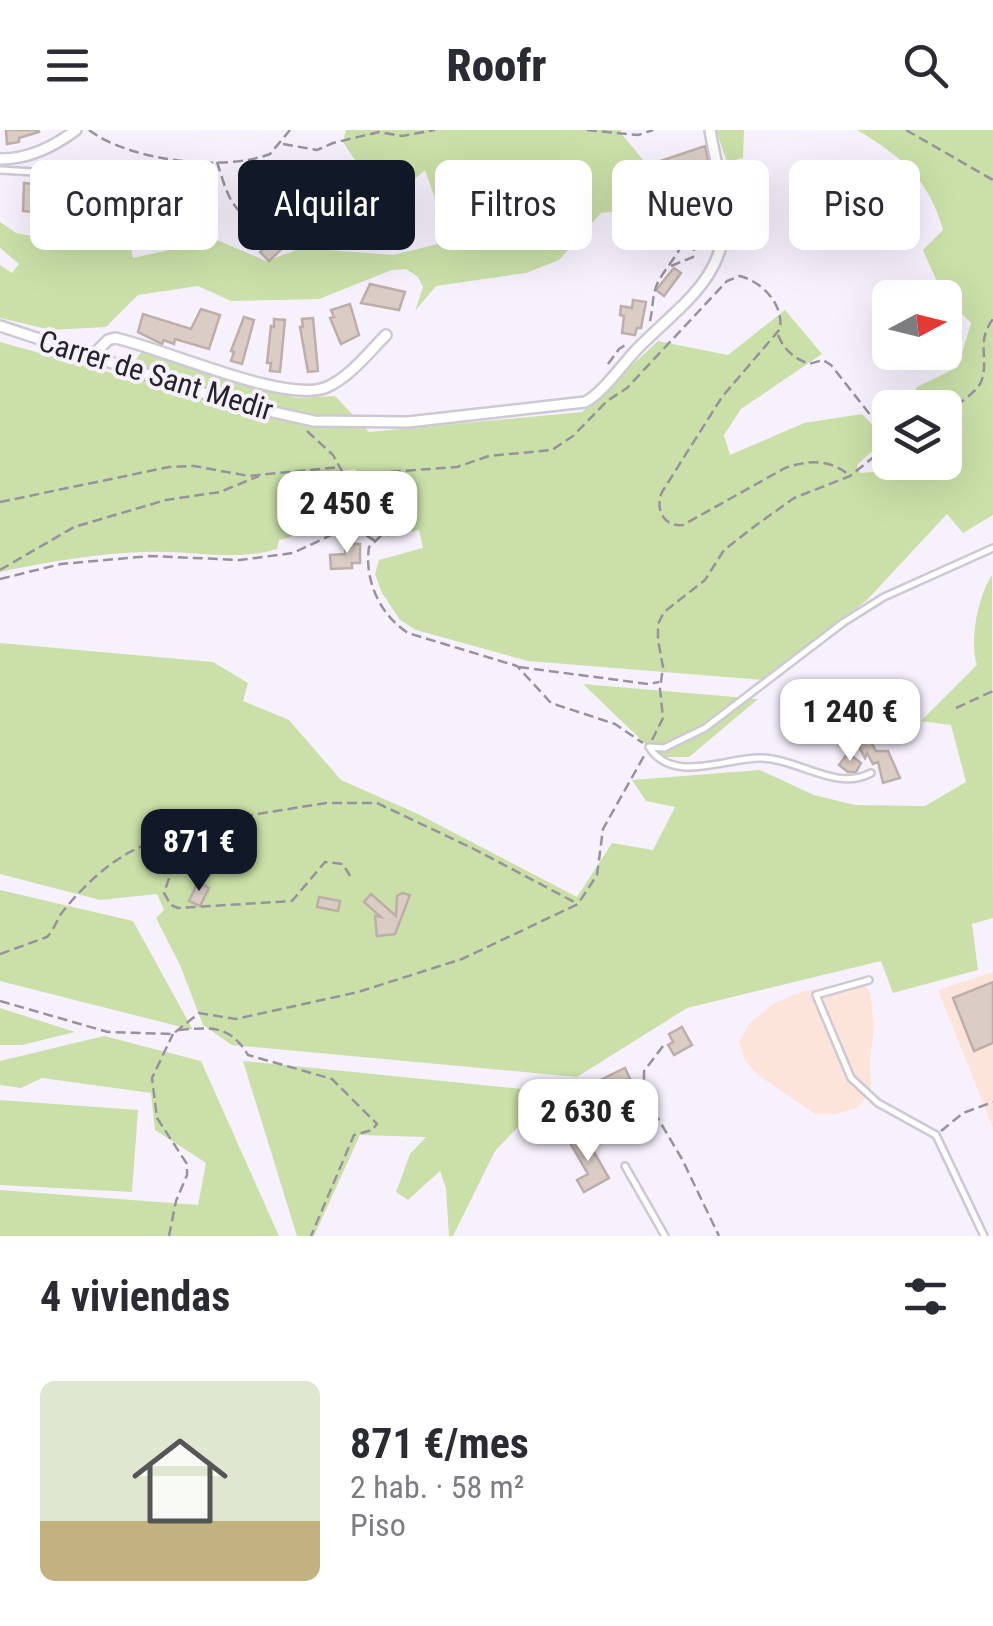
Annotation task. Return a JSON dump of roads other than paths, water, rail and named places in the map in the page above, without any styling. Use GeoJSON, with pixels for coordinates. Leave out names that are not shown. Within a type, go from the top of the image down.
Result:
{"type":"FeatureCollection","features":[{"type":"Feature","properties":{"kind":"street","name":"Carrer de Sant Medir"},"geometry":{"type":"LineString","coordinates":[[0,326],[237,404],[314,420],[408,422],[589,401],[708,278],[720,255],[726,227],[710,130]]}},
{"type":"Feature","properties":{"kind":"street"},"geometry":{"type":"LineString","coordinates":[[0,159],[30,156],[74,131]]}},
{"type":"Feature","properties":{"kind":"street"},"geometry":{"type":"LineString","coordinates":[[90,358],[108,340],[116,338],[280,387],[316,390],[340,378],[386,335]]}},
{"type":"Feature","properties":{"kind":"lane"},"geometry":{"type":"LineString","coordinates":[[0,170],[30,172]]}},
{"type":"Feature","properties":{"kind":"lane"},"geometry":{"type":"LineString","coordinates":[[871,773],[856,781],[838,779],[794,763],[763,758],[692,767],[670,765],[658,759],[649,747],[664,748],[705,728],[874,603],[993,548]]}},
{"type":"Feature","properties":{"kind":"lane"},"geometry":{"type":"LineString","coordinates":[[869,980],[816,995],[843,1064],[851,1078],[878,1102],[936,1136],[984,1236]]}},
{"type":"Feature","properties":{"kind":"lane"},"geometry":{"type":"LineString","coordinates":[[625,1166],[665,1236]]}}]}
